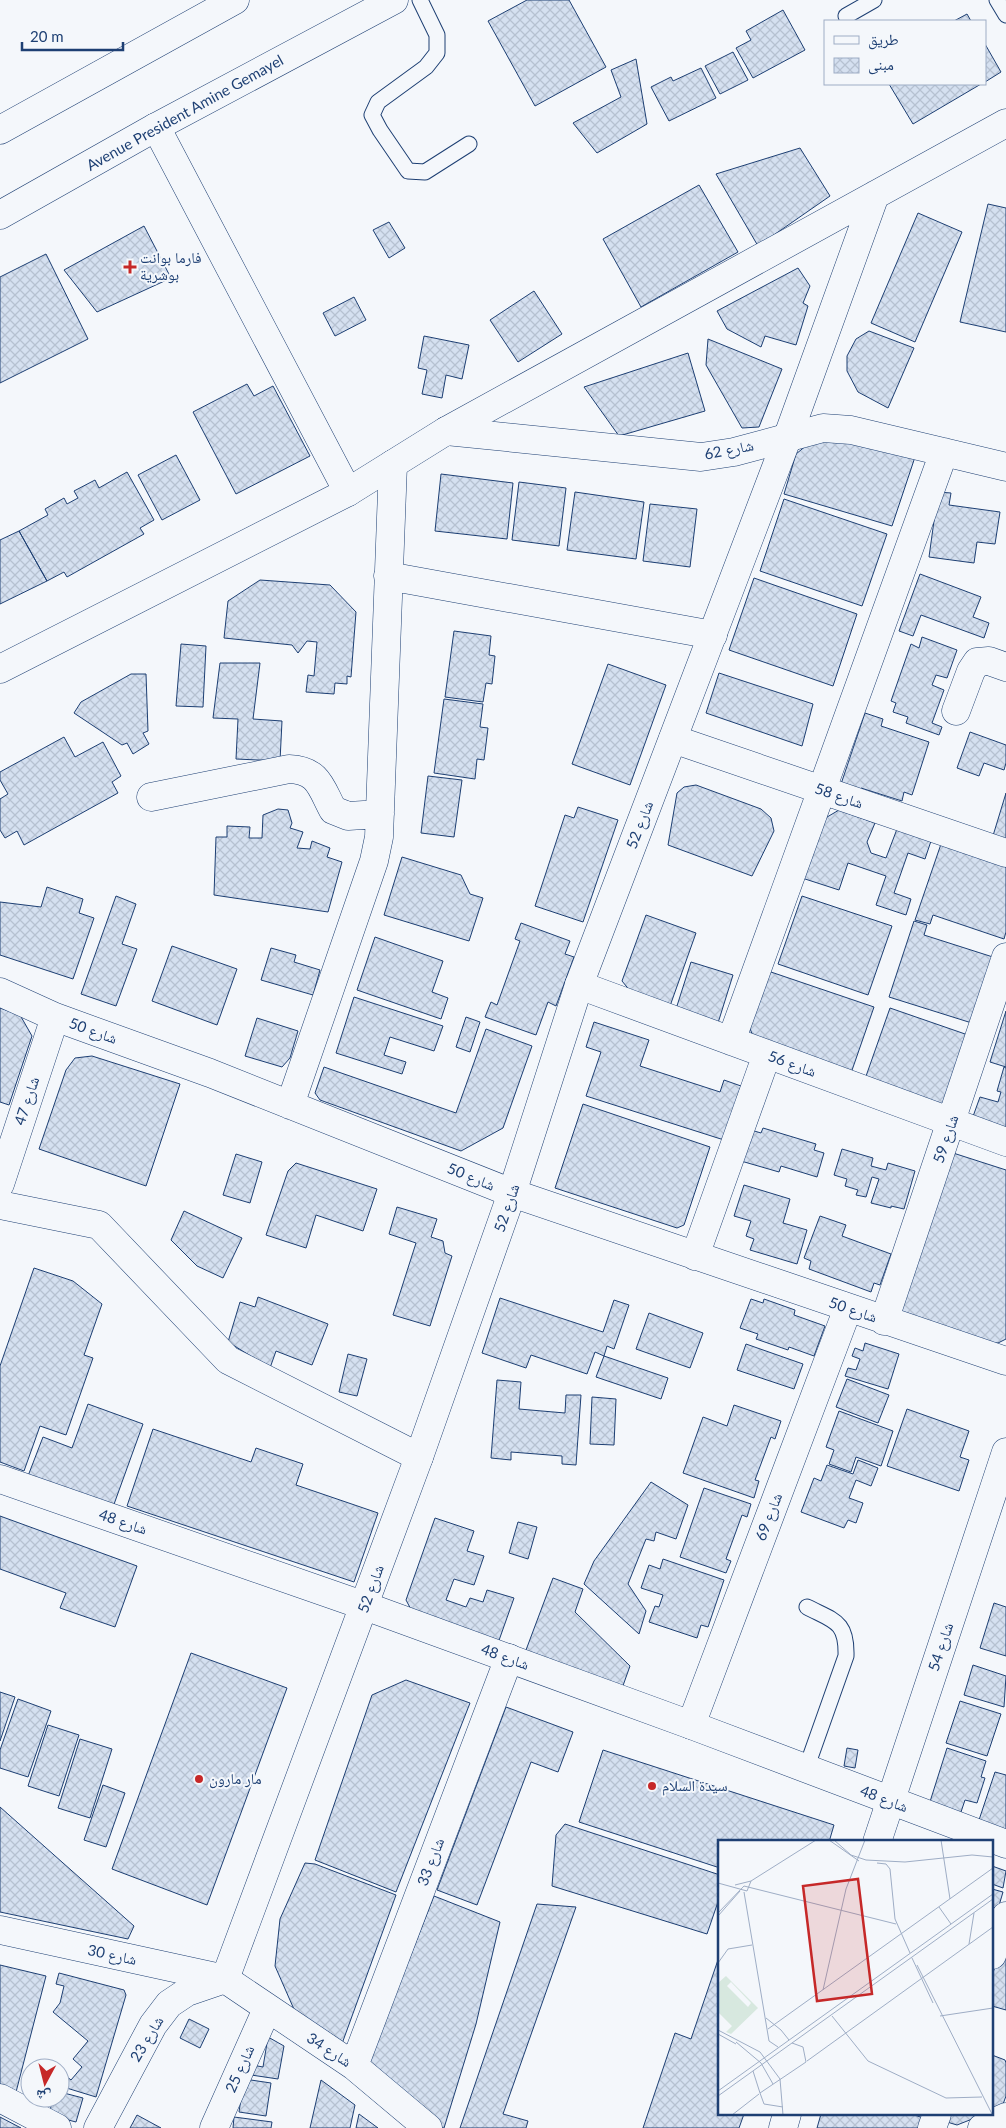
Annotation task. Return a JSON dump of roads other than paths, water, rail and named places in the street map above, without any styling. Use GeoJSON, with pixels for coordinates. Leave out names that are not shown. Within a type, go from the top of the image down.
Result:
{"type":"FeatureCollection","features":[{"type":"Feature","properties":{"kind":"main road"},"geometry":{"type":"LineString","coordinates":[[0,130],[235,0]]}},
{"type":"Feature","properties":{"kind":"main road","name":"Avenue President Amine Gemayel"},"geometry":{"type":"LineString","coordinates":[[0,215],[156,127],[382,6]]}},
{"type":"Feature","properties":{"kind":"main road"},"geometry":{"type":"LineString","coordinates":[[0,669],[348,492],[446,431],[1006,123]]}},
{"type":"Feature","properties":{"kind":"main road"},"geometry":{"type":"LineString","coordinates":[[156,127],[348,492]]}},
{"type":"Feature","properties":{"kind":"main road","name":"شارع 52"},"geometry":{"type":"LineString","coordinates":[[225,1979],[419,1457],[512,1193],[578,985],[788,436],[876,195]]}},
{"type":"Feature","properties":{"kind":"main road","name":"شارع 62"},"geometry":{"type":"LineString","coordinates":[[446,431],[701,456],[734,452],[823,428],[851,430],[1006,467]]}},
{"type":"Feature","properties":{"kind":"main road"},"geometry":{"type":"LineString","coordinates":[[730,1041],[944,452]]}},
{"type":"Feature","properties":{"kind":"main road"},"geometry":{"type":"LineString","coordinates":[[290,1105],[374,861],[379,837],[393,464]]}},
{"type":"Feature","properties":{"kind":"main road"},"geometry":{"type":"LineString","coordinates":[[388,576],[712,635]]}},
{"type":"Feature","properties":{"kind":"main road"},"geometry":{"type":"LineString","coordinates":[[956,710],[971,671],[978,662],[989,661],[1006,666]]}},
{"type":"Feature","properties":{"kind":"main road","name":"شارع 58"},"geometry":{"type":"LineString","coordinates":[[673,739],[1006,854]]}},
{"type":"Feature","properties":{"kind":"main road"},"geometry":{"type":"LineString","coordinates":[[151,796],[289,769],[301,770],[313,776],[321,785],[333,810],[348,816],[380,814]]}},
{"type":"Feature","properties":{"kind":"main road","name":"شارع 59"},"geometry":{"type":"LineString","coordinates":[[884,1321],[1006,957]]}},
{"type":"Feature","properties":{"kind":"main road","name":"شارع 56"},"geometry":{"type":"LineString","coordinates":[[578,985],[1006,1142]]}},
{"type":"Feature","properties":{"kind":"main road","name":"شارع 50"},"geometry":{"type":"LineString","coordinates":[[0,992],[55,1017],[210,1073],[512,1193],[1006,1362]]}},
{"type":"Feature","properties":{"kind":"main road","name":"شارع 47"},"geometry":{"type":"LineString","coordinates":[[0,1184],[55,1017]]}},
{"type":"Feature","properties":{"kind":"main road"},"geometry":{"type":"LineString","coordinates":[[695,1256],[767,1054]]}},
{"type":"Feature","properties":{"kind":"main road"},"geometry":{"type":"LineString","coordinates":[[0,1205],[99,1225],[228,1360],[419,1457]]}},
{"type":"Feature","properties":{"kind":"main road","name":"شارع 69"},"geometry":{"type":"LineString","coordinates":[[691,1725],[848,1308]]}},
{"type":"Feature","properties":{"kind":"main road","name":"شارع 54"},"geometry":{"type":"LineString","coordinates":[[877,1840],[1006,1452]]}},
{"type":"Feature","properties":{"kind":"main road","name":"شارع 48"},"geometry":{"type":"LineString","coordinates":[[0,1479],[509,1658],[1006,1844]]}},
{"type":"Feature","properties":{"kind":"main road","name":"شارع 33"},"geometry":{"type":"LineString","coordinates":[[354,2066],[509,1658]]}},
{"type":"Feature","properties":{"kind":"main road"},"geometry":{"type":"LineString","coordinates":[[994,1950],[1006,1916]]}},
{"type":"Feature","properties":{"kind":"main road","name":"شارع 30"},"geometry":{"type":"LineString","coordinates":[[0,1930],[225,1979]]}},
{"type":"Feature","properties":{"kind":"main road","name":"شارع 34"},"geometry":{"type":"LineString","coordinates":[[225,1979],[354,2066],[428,2128]]}},
{"type":"Feature","properties":{"kind":"main road","name":"شارع 23"},"geometry":{"type":"LineString","coordinates":[[98,2128],[153,2025],[169,2004],[187,1992],[225,1979]]}},
{"type":"Feature","properties":{"kind":"main road","name":"شارع 25"},"geometry":{"type":"LineString","coordinates":[[214,2128],[267,2009]]}},
{"type":"Feature","properties":{"kind":"main road"},"geometry":{"type":"LineString","coordinates":[[0,2098],[57,2128]]}},
{"type":"Feature","properties":{"kind":"main road"},"geometry":{"type":"LineString","coordinates":[[932,2128],[936,2116]]}},
{"type":"Feature","properties":{"kind":"main road"},"geometry":{"type":"LineString","coordinates":[[982,2128],[1006,2117]]}},
{"type":"Feature","properties":{"kind":"lane"},"geometry":{"type":"LineString","coordinates":[[420,0],[437,35],[437,53],[426,67],[378,102],[372,115],[408,171],[425,172],[469,144]]}},
{"type":"Feature","properties":{"kind":"lane"},"geometry":{"type":"LineString","coordinates":[[846,16],[874,0]]}},
{"type":"Feature","properties":{"kind":"lane"},"geometry":{"type":"LineString","coordinates":[[996,0],[1006,15]]}},
{"type":"Feature","properties":{"kind":"lane"},"geometry":{"type":"LineString","coordinates":[[806,1769],[846,1656],[847,1638],[839,1624],[807,1607]]}},
{"type":"Feature","properties":{"kind":"place","name":"فارما بوانت بوشرية"},"geometry":{"type":"Point","coordinates":[130,267]}},
{"type":"Feature","properties":{"kind":"place","name":"مار مارون"},"geometry":{"type":"Point","coordinates":[199,1779]}},
{"type":"Feature","properties":{"kind":"place","name":"سيدة السلام"},"geometry":{"type":"Point","coordinates":[652,1786]}}]}
